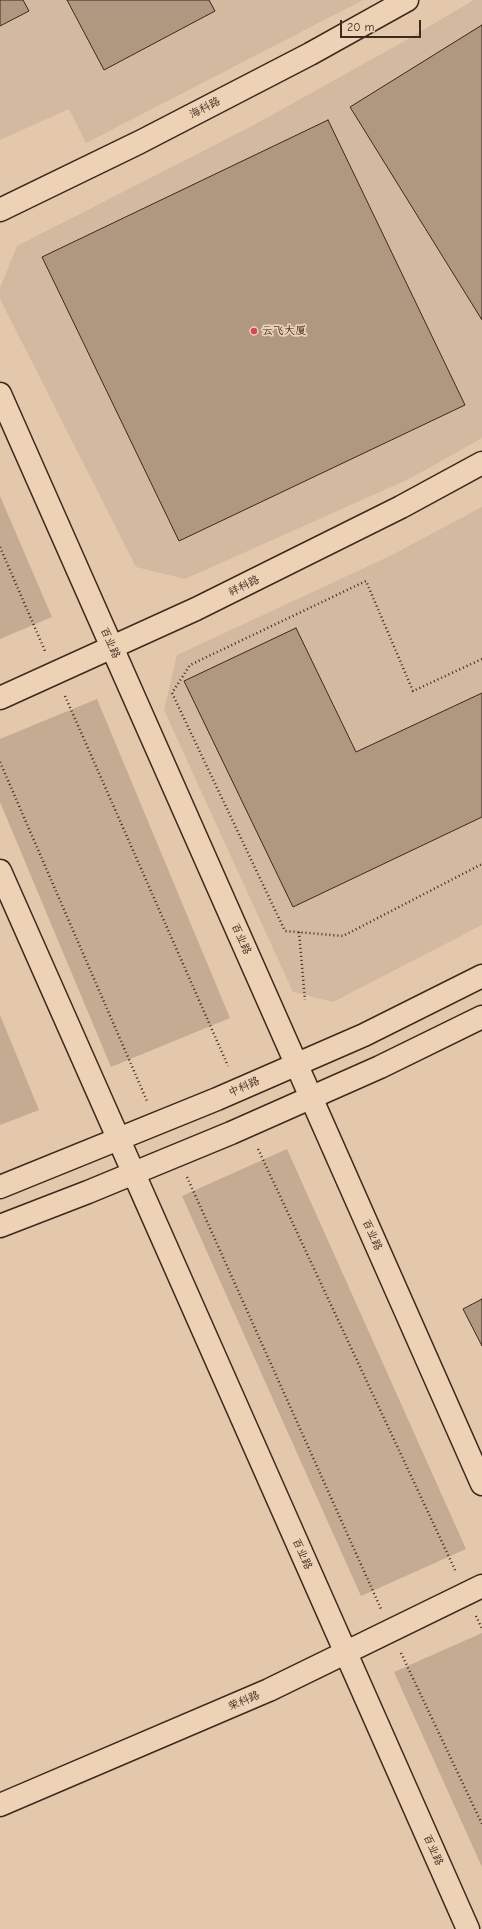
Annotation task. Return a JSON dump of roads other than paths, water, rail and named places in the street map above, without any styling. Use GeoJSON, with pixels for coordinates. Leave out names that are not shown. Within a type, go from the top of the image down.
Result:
{"type":"FeatureCollection","features":[{"type":"Feature","properties":{"kind":"street","name":"海科路"},"geometry":{"type":"LineString","coordinates":[[0,210],[140,142],[310,54],[407,0]]}},
{"type":"Feature","properties":{"kind":"street","name":"百业路"},"geometry":{"type":"LineString","coordinates":[[0,394],[482,1484]]}},
{"type":"Feature","properties":{"kind":"street","name":"祥科路"},"geometry":{"type":"LineString","coordinates":[[0,698],[196,609],[401,507],[482,463]]}},
{"type":"Feature","properties":{"kind":"street","name":"百业路"},"geometry":{"type":"LineString","coordinates":[[0,871],[468,1929]]}},
{"type":"Feature","properties":{"kind":"street","name":"中科路"},"geometry":{"type":"LineString","coordinates":[[0,1186],[157,1124],[239,1089],[364,1034],[482,976]]}},
{"type":"Feature","properties":{"kind":"street"},"geometry":{"type":"LineString","coordinates":[[0,1226],[177,1155],[311,1098],[380,1067],[482,1017]]}},
{"type":"Feature","properties":{"kind":"street","name":"荣科路"},"geometry":{"type":"LineString","coordinates":[[0,1805],[270,1690],[474,1590]]}},
{"type":"Feature","properties":{"kind":"place","name":"云飞大厦"},"geometry":{"type":"Point","coordinates":[254,331]}}]}
